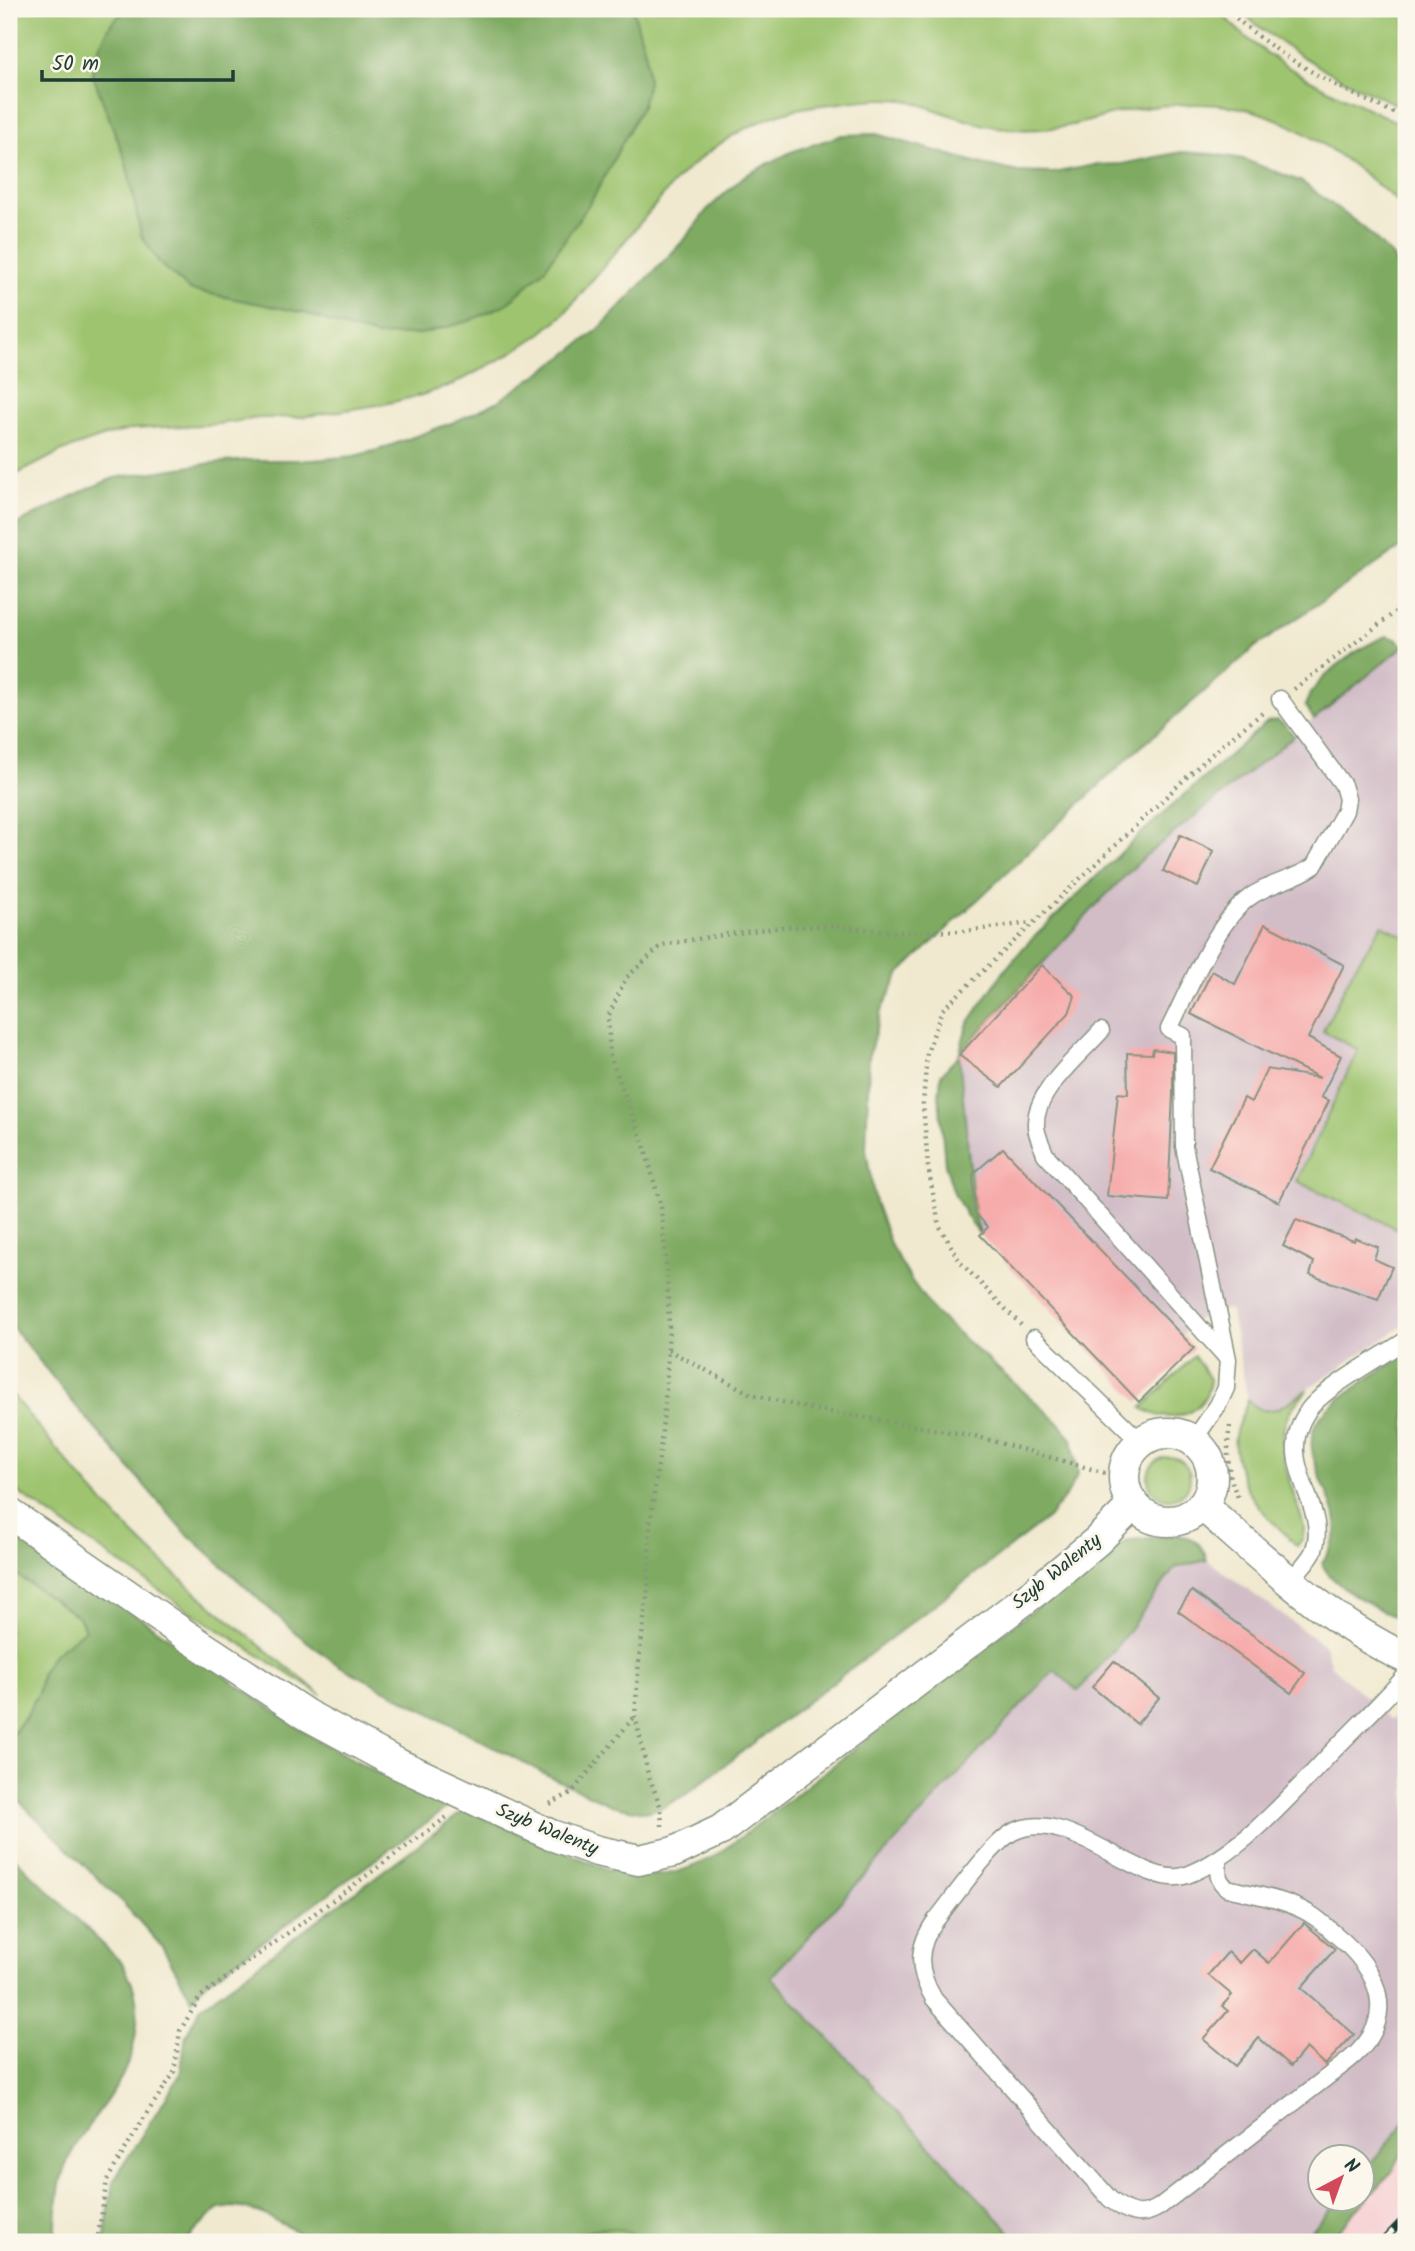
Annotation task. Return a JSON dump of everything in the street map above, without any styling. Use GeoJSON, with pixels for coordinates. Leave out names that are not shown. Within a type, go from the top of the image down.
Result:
{"type":"FeatureCollection","features":[{"type":"Feature","properties":{"kind":"street"},"geometry":{"type":"LineString","coordinates":[[1167,1433],[1193,1441],[1210,1464],[1212,1479],[1209,1493],[1202,1505],[1192,1514],[1168,1521],[1143,1513],[1129,1491],[1126,1465],[1131,1453],[1141,1442],[1153,1435],[1167,1433]]}},
{"type":"Feature","properties":{"kind":"street","name":"Szyb Walenty"},"geometry":{"type":"LineString","coordinates":[[9,1513],[307,1715],[398,1763],[519,1820],[597,1851],[639,1860],[674,1852],[721,1830],[1040,1588],[1097,1541],[1129,1491]]}},
{"type":"Feature","properties":{"kind":"street"},"geometry":{"type":"LineString","coordinates":[[1202,1505],[1340,1621],[1406,1658]]}},
{"type":"Feature","properties":{"kind":"lane"},"geometry":{"type":"LineString","coordinates":[[1193,1441],[1218,1405],[1226,1388],[1228,1359],[1184,1146],[1183,1036],[1168,1029],[1224,923],[1237,906],[1253,894],[1314,866],[1345,811],[1347,799],[1343,785],[1280,699]]}},
{"type":"Feature","properties":{"kind":"lane"},"geometry":{"type":"LineString","coordinates":[[1101,1031],[1052,1084],[1039,1104],[1035,1125],[1045,1154],[1228,1359]]}},
{"type":"Feature","properties":{"kind":"lane"},"geometry":{"type":"LineString","coordinates":[[1034,1338],[1141,1442]]}},
{"type":"Feature","properties":{"kind":"lane"},"geometry":{"type":"LineString","coordinates":[[1290,1581],[1313,1552],[1317,1531],[1297,1466],[1296,1436],[1307,1411],[1328,1391],[1406,1340]]}},
{"type":"Feature","properties":{"kind":"lane"},"geometry":{"type":"LineString","coordinates":[[1219,1858],[1218,1877],[1220,1883],[1227,1888],[1279,1900],[1309,1913],[1347,1943],[1374,1980],[1380,1997],[1380,2014],[1373,2034],[1359,2052],[1159,2207],[1149,2213],[1134,2213],[1121,2208],[1110,2199],[934,1999],[924,1983],[921,1968],[923,1943],[930,1928],[991,1852],[1012,1832],[1022,1829],[1039,1827],[1080,1837],[1151,1872],[1176,1878],[1190,1874],[1219,1858],[1269,1818],[1406,1675]]}},
{"type":"Feature","properties":{"kind":"path"},"geometry":{"type":"LineString","coordinates":[[1226,9],[1266,43],[1325,80],[1406,118]]}},
{"type":"Feature","properties":{"kind":"path"},"geometry":{"type":"LineString","coordinates":[[1034,1338],[960,1262],[939,1225],[928,1167],[923,1104],[927,1053],[942,1010],[1031,923],[1229,739],[1406,604]]}},
{"type":"Feature","properties":{"kind":"path"},"geometry":{"type":"LineString","coordinates":[[674,1852],[661,1823],[661,1808],[648,1774],[635,1715],[648,1589],[650,1524],[660,1451],[668,1350],[667,1272],[661,1208],[644,1145],[610,1056],[608,1017],[626,978],[662,945],[794,927],[831,926],[893,932],[941,931],[1031,923]]}},
{"type":"Feature","properties":{"kind":"path"},"geometry":{"type":"LineString","coordinates":[[668,1350],[751,1394],[806,1408],[975,1436],[1129,1491]]}},
{"type":"Feature","properties":{"kind":"path"},"geometry":{"type":"LineString","coordinates":[[1234,1414],[1226,1453],[1232,1484],[1243,1504]]}},
{"type":"Feature","properties":{"kind":"path"},"geometry":{"type":"LineString","coordinates":[[519,1820],[571,1793],[635,1715]]}},
{"type":"Feature","properties":{"kind":"path"},"geometry":{"type":"LineString","coordinates":[[97,2242],[107,2180],[174,2073],[180,2031],[200,1997],[442,1820]]}},
{"type":"Feature","properties":{"kind":"shaded area"},"geometry":{"type":"Polygon","coordinates":[[[1406,644],[1406,937],[1382,925],[1323,1030],[1358,1050],[1297,1181],[1406,1233],[1406,1324],[1273,1411],[1265,1412],[1252,1406],[1248,1400],[1230,1309],[1206,1312],[1182,1335],[1194,1348],[1139,1402],[980,1235],[974,1212],[959,1055],[1144,857],[1406,644]]]}},
{"type":"Feature","properties":{"kind":"shaded area"},"geometry":{"type":"Polygon","coordinates":[[[1207,1560],[1325,1646],[1331,1666],[1390,1719],[1406,1716],[1406,2054],[1403,2060],[1406,2062],[1406,2119],[1376,2157],[1376,2142],[1306,2142],[1306,2212],[1327,2212],[1300,2242],[1020,2242],[771,1977],[1054,1670],[1079,1691],[1114,1650],[1175,1568],[1207,1560]]]}},
{"type":"Feature","properties":{"kind":"shaded area"},"geometry":{"type":"Polygon","coordinates":[[[1406,2146],[1406,2242],[1327,2242],[1355,2212],[1376,2212],[1376,2189],[1392,2172],[1406,2146]]]}},
{"type":"Feature","properties":{"kind":"green space"},"geometry":{"type":"Polygon","coordinates":[[[10,9],[1218,9],[1236,29],[1281,63],[1331,91],[1406,126],[1406,209],[1329,148],[1285,123],[1241,108],[1198,104],[1168,105],[1120,112],[1062,127],[1043,129],[996,127],[901,100],[866,100],[799,109],[761,121],[730,137],[702,157],[676,180],[563,315],[508,355],[454,384],[384,404],[302,417],[133,429],[60,452],[9,478],[10,9]]]}},
{"type":"Feature","properties":{"kind":"green space"},"geometry":{"type":"Polygon","coordinates":[[[128,9],[633,9],[646,55],[648,82],[642,106],[593,198],[544,270],[507,304],[469,321],[421,334],[377,336],[305,313],[190,290],[160,264],[141,235],[126,162],[92,73],[100,45],[112,22],[128,9]]]}},
{"type":"Feature","properties":{"kind":"green space"},"geometry":{"type":"Polygon","coordinates":[[[1238,9],[1406,9],[1406,109],[1318,66],[1276,40],[1238,9]]]}},
{"type":"Feature","properties":{"kind":"green space"},"geometry":{"type":"Polygon","coordinates":[[[876,134],[1018,172],[1053,173],[1094,165],[1122,164],[1181,152],[1243,159],[1302,182],[1364,228],[1393,257],[1406,287],[1406,544],[1255,647],[1126,760],[900,973],[881,1011],[869,1055],[866,1150],[875,1202],[891,1246],[935,1313],[1057,1421],[1072,1439],[1078,1474],[1068,1493],[1048,1518],[684,1796],[661,1808],[644,1812],[611,1805],[553,1778],[338,1665],[296,1633],[182,1529],[75,1405],[9,1323],[9,528],[114,478],[212,463],[354,456],[454,422],[497,402],[599,329],[685,239],[707,210],[744,176],[791,152],[842,135],[876,134]]]}},
{"type":"Feature","properties":{"kind":"green space"},"geometry":{"type":"Polygon","coordinates":[[[1387,636],[1397,639],[1404,646],[1314,719],[1305,706],[1317,685],[1351,655],[1387,636]]]}},
{"type":"Feature","properties":{"kind":"green space"},"geometry":{"type":"Polygon","coordinates":[[[1277,720],[1286,726],[1294,736],[1144,857],[959,1054],[967,1025],[1024,947],[1138,836],[1267,722],[1277,720]]]}},
{"type":"Feature","properties":{"kind":"green space"},"geometry":{"type":"Polygon","coordinates":[[[1382,925],[1406,937],[1406,1233],[1297,1181],[1358,1050],[1323,1031],[1353,970],[1382,925]]]}},
{"type":"Feature","properties":{"kind":"green space"},"geometry":{"type":"Polygon","coordinates":[[[959,1055],[974,1212],[980,1235],[954,1193],[945,1164],[939,1096],[941,1075],[959,1055]]]}},
{"type":"Feature","properties":{"kind":"green space"},"geometry":{"type":"Polygon","coordinates":[[[1406,1354],[1406,1622],[1346,1589],[1335,1581],[1322,1563],[1335,1537],[1336,1520],[1315,1464],[1312,1437],[1316,1423],[1331,1406],[1406,1354]]]}},
{"type":"Feature","properties":{"kind":"green space"},"geometry":{"type":"Polygon","coordinates":[[[1194,1356],[1210,1379],[1208,1391],[1195,1409],[1185,1414],[1164,1416],[1142,1408],[1194,1356]]]}},
{"type":"Feature","properties":{"kind":"green space"},"geometry":{"type":"Polygon","coordinates":[[[1308,1389],[1291,1410],[1282,1438],[1286,1469],[1304,1527],[1303,1538],[1297,1546],[1261,1509],[1246,1488],[1234,1440],[1248,1400],[1255,1407],[1270,1410],[1286,1404],[1308,1389]]]}},
{"type":"Feature","properties":{"kind":"green space"},"geometry":{"type":"Polygon","coordinates":[[[9,1391],[86,1483],[135,1536],[250,1638],[322,1695],[191,1612],[9,1486],[9,1391]]]}},
{"type":"Feature","properties":{"kind":"green space"},"geometry":{"type":"Polygon","coordinates":[[[1169,1457],[1184,1463],[1190,1478],[1184,1493],[1169,1499],[1154,1493],[1148,1478],[1154,1463],[1169,1457]]]}},
{"type":"Feature","properties":{"kind":"green space"},"geometry":{"type":"Polygon","coordinates":[[[9,1527],[314,1738],[382,1775],[456,1801],[204,1984],[192,2000],[163,1948],[124,1904],[9,1791],[9,1738],[25,1719],[38,1693],[42,1671],[51,1657],[85,1629],[79,1617],[9,1570],[9,1527]]]}},
{"type":"Feature","properties":{"kind":"green space"},"geometry":{"type":"Polygon","coordinates":[[[1175,1535],[1196,1541],[1207,1560],[1175,1568],[1114,1650],[1078,1691],[1054,1670],[771,1977],[1020,2242],[647,2242],[628,2232],[608,2228],[587,2231],[568,2242],[316,2242],[265,2215],[233,2207],[220,2209],[210,2216],[185,2242],[104,2242],[113,2181],[180,2075],[186,2035],[200,2008],[465,1810],[606,1869],[622,1873],[666,1874],[694,1866],[723,1851],[1114,1547],[1131,1540],[1175,1535]]]}},
{"type":"Feature","properties":{"kind":"green space"},"geometry":{"type":"Polygon","coordinates":[[[9,1570],[79,1617],[85,1630],[51,1657],[42,1671],[38,1693],[9,1738],[9,1570]]]}},
{"type":"Feature","properties":{"kind":"green space"},"geometry":{"type":"Polygon","coordinates":[[[9,1852],[122,1963],[133,1985],[136,2000],[137,2024],[127,2066],[118,2084],[74,2148],[65,2167],[58,2195],[55,2242],[9,2242],[9,1852]]]}},
{"type":"Feature","properties":{"kind":"green space"},"geometry":{"type":"Polygon","coordinates":[[[1406,2119],[1406,2146],[1392,2172],[1376,2189],[1376,2157],[1406,2119]]]}},
{"type":"Feature","properties":{"kind":"green space"},"geometry":{"type":"Polygon","coordinates":[[[1327,2212],[1355,2212],[1327,2242],[1300,2242],[1327,2212]]]}},
{"type":"Feature","properties":{"kind":"green space"},"geometry":{"type":"Polygon","coordinates":[[[613,2227],[633,2233],[647,2242],[568,2242],[583,2233],[613,2227]]]}},
{"type":"Feature","properties":{"kind":"building"},"geometry":{"type":"Polygon","coordinates":[[[1180,835],[1214,851],[1198,887],[1163,871],[1180,835]]]}},
{"type":"Feature","properties":{"kind":"building"},"geometry":{"type":"Polygon","coordinates":[[[1265,924],[1344,965],[1308,1038],[1341,1056],[1321,1097],[1329,1101],[1279,1202],[1209,1168],[1244,1098],[1251,1102],[1267,1069],[1320,1078],[1191,1014],[1212,971],[1235,984],[1265,924]]]}},
{"type":"Feature","properties":{"kind":"building"},"geometry":{"type":"Polygon","coordinates":[[[1042,965],[1075,996],[1069,1013],[1001,1087],[959,1055],[1042,965]]]}},
{"type":"Feature","properties":{"kind":"building"},"geometry":{"type":"Polygon","coordinates":[[[1153,1049],[1173,1052],[1168,1201],[1107,1196],[1118,1093],[1128,1094],[1127,1053],[1152,1054],[1153,1049]]]}},
{"type":"Feature","properties":{"kind":"building"},"geometry":{"type":"Polygon","coordinates":[[[1003,1148],[1194,1348],[1139,1402],[980,1235],[988,1227],[974,1212],[973,1174],[1003,1148]]]}},
{"type":"Feature","properties":{"kind":"building"},"geometry":{"type":"Polygon","coordinates":[[[1296,1220],[1378,1247],[1374,1259],[1392,1267],[1378,1299],[1310,1275],[1314,1262],[1283,1246],[1296,1220]]]}},
{"type":"Feature","properties":{"kind":"building"},"geometry":{"type":"Polygon","coordinates":[[[1192,1591],[1305,1673],[1291,1693],[1178,1611],[1192,1591]]]}},
{"type":"Feature","properties":{"kind":"building"},"geometry":{"type":"Polygon","coordinates":[[[1114,1661],[1159,1698],[1137,1724],[1092,1687],[1114,1661]]]}},
{"type":"Feature","properties":{"kind":"building"},"geometry":{"type":"Polygon","coordinates":[[[1304,1923],[1335,1949],[1301,1988],[1354,2034],[1325,2065],[1306,2048],[1291,2066],[1259,2038],[1235,2066],[1203,2039],[1228,2011],[1222,2006],[1232,1995],[1208,1975],[1228,1952],[1240,1963],[1253,1949],[1269,1963],[1304,1923]]]}},
{"type":"Feature","properties":{"kind":"railway"},"geometry":{"type":"LineString","coordinates":[[1382,2242],[1406,2217]]}}]}
